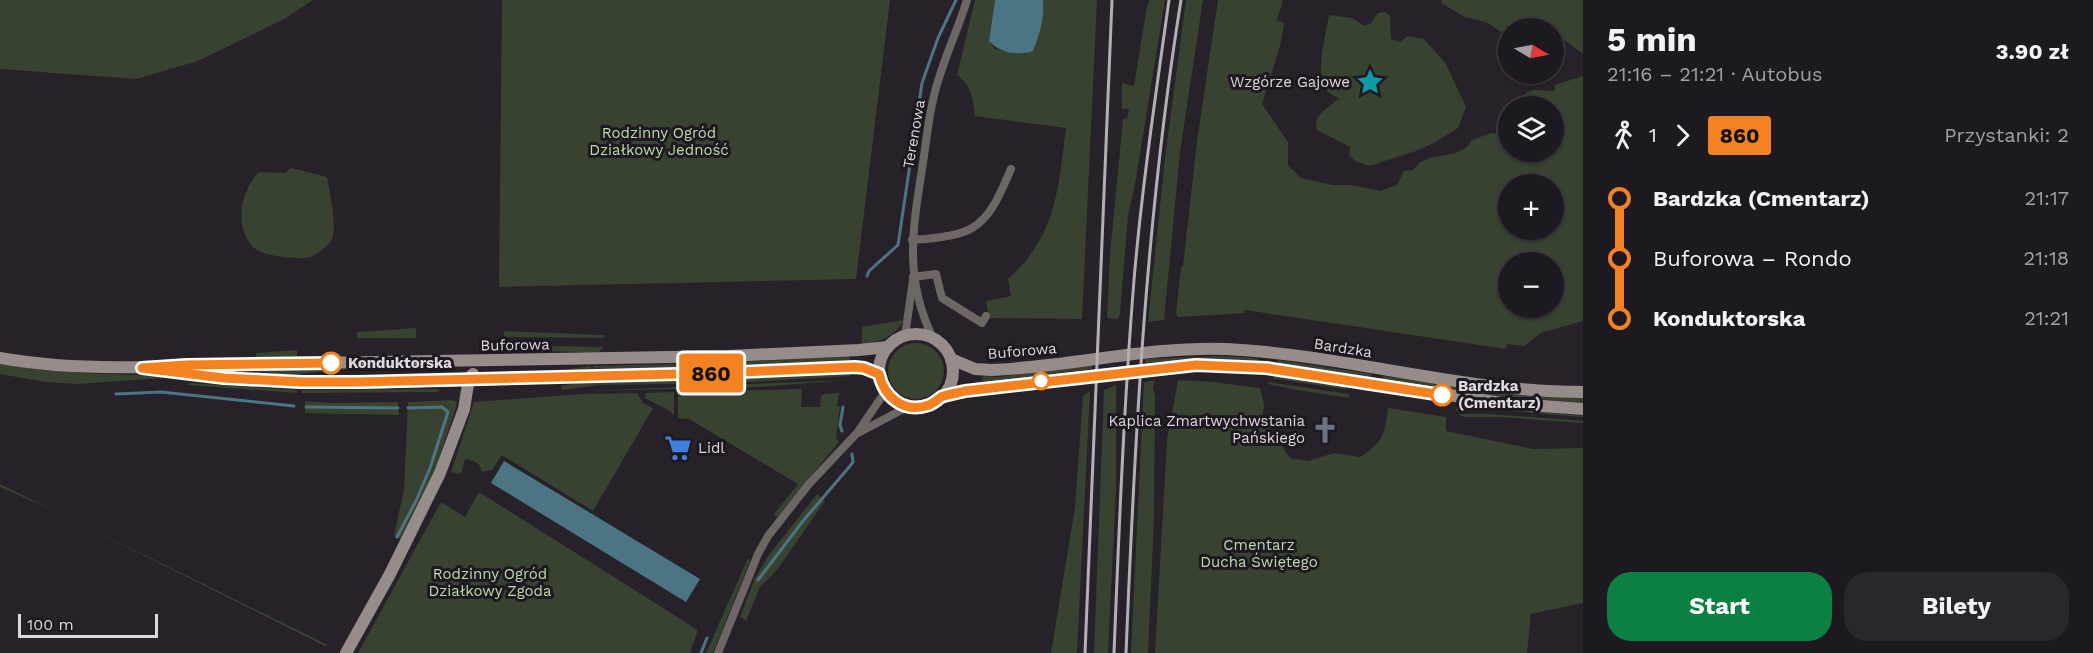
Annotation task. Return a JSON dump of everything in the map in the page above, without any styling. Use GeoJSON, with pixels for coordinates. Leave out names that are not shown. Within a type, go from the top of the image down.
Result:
{"type":"FeatureCollection","features":[{"type":"Feature","properties":{"kind":"main road"},"geometry":{"type":"LineString","coordinates":[[916,334],[933,338],[942,344],[951,359],[953,371],[951,383],[943,396],[928,406],[907,406],[898,403],[885,392],[879,374],[880,364],[888,347],[905,336],[916,334]]}},
{"type":"Feature","properties":{"kind":"main road","name":"Buforowa"},"geometry":{"type":"LineString","coordinates":[[142,368],[187,365],[728,356],[888,347]]}},
{"type":"Feature","properties":{"kind":"main road","name":"Bardzka"},"geometry":{"type":"LineString","coordinates":[[1097,358],[1196,349],[1252,351],[1489,385],[1583,392]]}},
{"type":"Feature","properties":{"kind":"main road","name":"Buforowa"},"geometry":{"type":"LineString","coordinates":[[0,358],[50,365],[142,368],[224,378],[302,382],[717,373],[846,367],[864,368],[879,374]]}},
{"type":"Feature","properties":{"kind":"main road","name":"Buforowa"},"geometry":{"type":"LineString","coordinates":[[951,359],[975,369],[992,370],[1097,358]]}},
{"type":"Feature","properties":{"kind":"main road"},"geometry":{"type":"LineString","coordinates":[[346,653],[390,574],[440,473],[464,409],[469,378],[482,360]]}},
{"type":"Feature","properties":{"kind":"main road"},"geometry":{"type":"LineString","coordinates":[[457,361],[469,378]]}},
{"type":"Feature","properties":{"kind":"main road","name":"Bardzka"},"geometry":{"type":"LineString","coordinates":[[1109,373],[1196,365],[1266,368],[1502,403],[1583,409]]}},
{"type":"Feature","properties":{"kind":"main road","name":"Buforowa"},"geometry":{"type":"LineString","coordinates":[[943,396],[975,389],[1109,373]]}},
{"type":"Feature","properties":{"kind":"street","name":"Terenowa"},"geometry":{"type":"LineString","coordinates":[[905,336],[913,277],[912,240],[915,208],[932,104],[938,80],[967,0]]}},
{"type":"Feature","properties":{"kind":"street"},"geometry":{"type":"LineString","coordinates":[[912,240],[970,230],[987,213],[1011,169]]}},
{"type":"Feature","properties":{"kind":"street"},"geometry":{"type":"LineString","coordinates":[[913,277],[936,274],[942,298],[982,323],[987,316]]}},
{"type":"Feature","properties":{"kind":"street","name":"Terenowa"},"geometry":{"type":"LineString","coordinates":[[913,277],[927,326],[933,338]]}},
{"type":"Feature","properties":{"kind":"street"},"geometry":{"type":"LineString","coordinates":[[718,653],[758,554],[768,536],[809,484],[857,433],[885,392]]}},
{"type":"Feature","properties":{"kind":"street"},"geometry":{"type":"LineString","coordinates":[[857,433],[907,406]]}},
{"type":"Feature","properties":{"kind":"green space"},"geometry":{"type":"Polygon","coordinates":[[[0,0],[313,0],[286,18],[198,61],[136,79],[0,69],[0,0]]]}},
{"type":"Feature","properties":{"kind":"green space","name":"Rodzinny Ogród Działkowy Jedność"},"geometry":{"type":"Polygon","coordinates":[[[502,0],[890,0],[856,279],[499,287],[502,0]]]}},
{"type":"Feature","properties":{"kind":"green space"},"geometry":{"type":"Polygon","coordinates":[[[975,0],[995,0],[989,41],[995,49],[1025,54],[1044,7],[1043,0],[1097,0],[1082,319],[989,318],[986,301],[1011,296],[1008,279],[1037,245],[1046,228],[1057,191],[1066,128],[975,116],[970,92],[957,75],[975,0]]]}},
{"type":"Feature","properties":{"kind":"green space"},"geometry":{"type":"Polygon","coordinates":[[[1150,0],[1165,0],[1135,185],[1128,215],[1120,314],[1118,319],[1107,318],[1110,254],[1123,119],[1127,119],[1129,109],[1122,109],[1122,83],[1134,86],[1147,6],[1150,0]]]}},
{"type":"Feature","properties":{"kind":"green space"},"geometry":{"type":"Polygon","coordinates":[[[1186,0],[1203,0],[1180,152],[1164,320],[1148,322],[1165,158],[1186,0]]]}},
{"type":"Feature","properties":{"kind":"green space"},"geometry":{"type":"Polygon","coordinates":[[[1218,0],[1283,0],[1277,20],[1284,23],[1280,46],[1262,104],[1288,142],[1288,165],[1301,178],[1332,185],[1351,185],[1380,191],[1397,185],[1404,171],[1413,170],[1419,163],[1433,157],[1455,153],[1468,146],[1472,140],[1491,133],[1498,134],[1498,162],[1564,162],[1564,96],[1526,96],[1526,93],[1534,90],[1555,91],[1555,85],[1564,84],[1583,76],[1583,321],[1541,333],[1524,346],[1507,344],[1506,349],[1245,310],[1244,313],[1178,317],[1176,313],[1181,267],[1183,266],[1197,141],[1218,0]]]}},
{"type":"Feature","properties":{"kind":"green space"},"geometry":{"type":"Polygon","coordinates":[[[1442,0],[1583,0],[1583,54],[1564,40],[1564,18],[1498,18],[1498,30],[1486,22],[1465,17],[1441,3],[1442,0]]]}},
{"type":"Feature","properties":{"kind":"green space"},"geometry":{"type":"Polygon","coordinates":[[[1385,12],[1390,16],[1391,39],[1400,42],[1408,36],[1424,39],[1446,64],[1466,107],[1458,128],[1434,143],[1369,166],[1355,161],[1349,155],[1350,147],[1317,130],[1319,115],[1339,98],[1329,93],[1324,87],[1321,62],[1329,15],[1352,18],[1365,26],[1371,23],[1378,13],[1385,12]]]}},
{"type":"Feature","properties":{"kind":"green space"},"geometry":{"type":"Polygon","coordinates":[[[291,168],[327,177],[331,200],[334,227],[332,240],[313,256],[306,258],[278,256],[257,250],[247,238],[241,219],[244,198],[259,172],[285,173],[291,168]]]}},
{"type":"Feature","properties":{"kind":"green space"},"geometry":{"type":"Polygon","coordinates":[[[903,320],[900,326],[886,338],[862,344],[862,327],[903,320]]]}},
{"type":"Feature","properties":{"kind":"green space"},"geometry":{"type":"Polygon","coordinates":[[[416,328],[416,338],[357,338],[357,332],[416,328]]]}},
{"type":"Feature","properties":{"kind":"green space"},"geometry":{"type":"Polygon","coordinates":[[[504,331],[604,335],[604,338],[504,337],[504,331]]]}},
{"type":"Feature","properties":{"kind":"green space"},"geometry":{"type":"Polygon","coordinates":[[[910,343],[922,343],[932,347],[940,355],[944,371],[940,387],[932,395],[922,399],[910,399],[900,395],[892,387],[888,377],[888,365],[892,355],[900,347],[910,343]]]}},
{"type":"Feature","properties":{"kind":"green space"},"geometry":{"type":"Polygon","coordinates":[[[505,345],[603,347],[599,352],[576,352],[506,350],[505,345]]]}},
{"type":"Feature","properties":{"kind":"green space"},"geometry":{"type":"Polygon","coordinates":[[[297,350],[297,358],[260,359],[256,356],[256,353],[297,350]]]}},
{"type":"Feature","properties":{"kind":"green space"},"geometry":{"type":"Polygon","coordinates":[[[850,356],[850,360],[744,366],[593,369],[593,366],[850,356]]]}},
{"type":"Feature","properties":{"kind":"green space"},"geometry":{"type":"Polygon","coordinates":[[[1222,356],[1257,358],[1258,361],[1194,359],[1145,363],[1145,359],[1222,356]]]}},
{"type":"Feature","properties":{"kind":"green space"},"geometry":{"type":"Polygon","coordinates":[[[1278,360],[1372,374],[1371,377],[1277,363],[1278,360]]]}},
{"type":"Feature","properties":{"kind":"green space"},"geometry":{"type":"Polygon","coordinates":[[[0,364],[82,373],[165,378],[78,384],[46,382],[0,374],[0,364]]]}},
{"type":"Feature","properties":{"kind":"green space"},"geometry":{"type":"Polygon","coordinates":[[[1091,365],[1092,369],[982,382],[983,376],[997,377],[1091,365]]]}},
{"type":"Feature","properties":{"kind":"green space"},"geometry":{"type":"Polygon","coordinates":[[[590,366],[593,369],[568,369],[590,366]]]}},
{"type":"Feature","properties":{"kind":"green space"},"geometry":{"type":"Polygon","coordinates":[[[325,369],[325,371],[291,375],[253,371],[325,369]]]}},
{"type":"Feature","properties":{"kind":"green space"},"geometry":{"type":"Polygon","coordinates":[[[850,373],[850,376],[735,383],[600,385],[562,390],[561,386],[580,382],[734,379],[850,373]]]}},
{"type":"Feature","properties":{"kind":"green space"},"geometry":{"type":"Polygon","coordinates":[[[1277,376],[1342,385],[1348,390],[1271,378],[1277,376]]]}},
{"type":"Feature","properties":{"kind":"green space"},"geometry":{"type":"Polygon","coordinates":[[[1383,376],[1517,395],[1583,398],[1583,403],[1488,395],[1382,380],[1383,376]]]}},
{"type":"Feature","properties":{"kind":"green space"},"geometry":{"type":"Polygon","coordinates":[[[849,380],[760,387],[584,391],[849,380]]]}},
{"type":"Feature","properties":{"kind":"green space"},"geometry":{"type":"Polygon","coordinates":[[[1155,380],[1153,388],[1155,396],[1154,516],[1148,653],[1131,653],[1144,382],[1155,380]]]}},
{"type":"Feature","properties":{"kind":"green space","name":"Cmentarz Ducha Świętego"},"geometry":{"type":"Polygon","coordinates":[[[1178,380],[1260,388],[1264,405],[1262,416],[1290,458],[1308,461],[1334,453],[1360,457],[1374,447],[1381,437],[1386,425],[1388,408],[1446,417],[1446,431],[1533,449],[1583,448],[1583,603],[1531,614],[1527,653],[1155,653],[1167,440],[1178,380]]]}},
{"type":"Feature","properties":{"kind":"green space"},"geometry":{"type":"Polygon","coordinates":[[[1269,382],[1349,394],[1349,398],[1297,390],[1268,384],[1269,382]]]}},
{"type":"Feature","properties":{"kind":"green space"},"geometry":{"type":"Polygon","coordinates":[[[189,383],[297,390],[297,393],[188,385],[189,383]]]}},
{"type":"Feature","properties":{"kind":"green space"},"geometry":{"type":"Polygon","coordinates":[[[1116,385],[1116,489],[1108,653],[1094,653],[1104,390],[1116,385]]]}},
{"type":"Feature","properties":{"kind":"green space"},"geometry":{"type":"Polygon","coordinates":[[[440,389],[438,392],[301,393],[302,390],[440,389]]]}},
{"type":"Feature","properties":{"kind":"green space"},"geometry":{"type":"Polygon","coordinates":[[[802,389],[801,407],[820,407],[821,396],[839,393],[837,406],[840,407],[836,438],[839,442],[777,517],[774,514],[798,484],[689,419],[678,418],[678,392],[802,389]]]}},
{"type":"Feature","properties":{"kind":"green space"},"geometry":{"type":"Polygon","coordinates":[[[1090,391],[1077,653],[1051,653],[1075,507],[1083,396],[1090,391]]]}},
{"type":"Feature","properties":{"kind":"green space"},"geometry":{"type":"Polygon","coordinates":[[[674,392],[674,416],[670,411],[645,398],[646,393],[674,392]]]}},
{"type":"Feature","properties":{"kind":"green space"},"geometry":{"type":"Polygon","coordinates":[[[637,393],[643,403],[653,408],[593,511],[502,455],[492,470],[482,472],[478,464],[465,459],[459,474],[451,472],[474,402],[581,394],[637,393]]]}},
{"type":"Feature","properties":{"kind":"green space"},"geometry":{"type":"Polygon","coordinates":[[[452,400],[457,402],[455,411],[436,467],[401,539],[394,536],[404,489],[408,402],[452,400]]]}},
{"type":"Feature","properties":{"kind":"green space"},"geometry":{"type":"Polygon","coordinates":[[[305,401],[398,402],[399,415],[305,413],[305,401]]]}},
{"type":"Feature","properties":{"kind":"green space"},"geometry":{"type":"Polygon","coordinates":[[[1478,406],[1583,417],[1498,410],[1457,411],[1455,407],[1478,406]]]}},
{"type":"Feature","properties":{"kind":"green space"},"geometry":{"type":"Polygon","coordinates":[[[1458,414],[1489,414],[1583,421],[1583,423],[1502,417],[1464,417],[1458,414]]]}},
{"type":"Feature","properties":{"kind":"green space"},"geometry":{"type":"Polygon","coordinates":[[[0,484],[53,510],[0,487],[0,484]]]}},
{"type":"Feature","properties":{"kind":"green space","name":"Rodzinny Ogród Działkowy Zgoda"},"geometry":{"type":"Polygon","coordinates":[[[479,492],[698,630],[690,653],[358,653],[441,502],[465,517],[479,492]]]}},
{"type":"Feature","properties":{"kind":"green space"},"geometry":{"type":"Polygon","coordinates":[[[817,494],[825,501],[777,570],[760,587],[746,621],[740,617],[755,578],[768,556],[817,494]]]}},
{"type":"Feature","properties":{"kind":"green space"},"geometry":{"type":"Polygon","coordinates":[[[55,511],[328,645],[325,646],[55,511]]]}},
{"type":"Feature","properties":{"kind":"green space"},"geometry":{"type":"Polygon","coordinates":[[[748,558],[750,561],[713,653],[706,653],[748,558]]]}},
{"type":"Feature","properties":{"kind":"water"},"geometry":{"type":"Polygon","coordinates":[[[995,0],[1043,0],[1042,20],[1033,51],[1009,52],[989,41],[995,0]]]}},
{"type":"Feature","properties":{"kind":"water"},"geometry":{"type":"Polygon","coordinates":[[[504,461],[700,579],[686,602],[491,483],[504,461]]]}},
{"type":"Feature","properties":{"kind":"waterway"},"geometry":{"type":"LineString","coordinates":[[867,276],[869,271],[898,245],[922,83],[938,38],[956,0]]}},
{"type":"Feature","properties":{"kind":"waterway"},"geometry":{"type":"LineString","coordinates":[[116,394],[161,392],[294,406]]}},
{"type":"Feature","properties":{"kind":"waterway"},"geometry":{"type":"LineString","coordinates":[[306,407],[398,408]]}},
{"type":"Feature","properties":{"kind":"waterway"},"geometry":{"type":"LineString","coordinates":[[397,537],[430,468],[448,412],[442,407],[408,408]]}},
{"type":"Feature","properties":{"kind":"waterway"},"geometry":{"type":"LineString","coordinates":[[842,431],[840,425],[843,407]]}},
{"type":"Feature","properties":{"kind":"waterway"},"geometry":{"type":"LineString","coordinates":[[758,580],[803,521],[853,462],[852,454]]}},
{"type":"Feature","properties":{"kind":"waterway"},"geometry":{"type":"LineString","coordinates":[[701,653],[707,638]]}},
{"type":"Feature","properties":{"kind":"railway"},"geometry":{"type":"LineString","coordinates":[[1085,653],[1112,0]]}},
{"type":"Feature","properties":{"kind":"railway"},"geometry":{"type":"LineString","coordinates":[[1114,653],[1134,280],[1145,175],[1169,0]]}},
{"type":"Feature","properties":{"kind":"railway"},"geometry":{"type":"LineString","coordinates":[[1126,653],[1133,489],[1144,326],[1159,163],[1181,0]]}},
{"type":"Feature","properties":{"kind":"bus line","name":"860"},"geometry":{"type":"LineString","coordinates":[[331,363],[187,365],[142,368],[224,378],[359,382],[717,373],[855,367],[879,374],[882,387],[891,398],[898,403],[915,408],[928,406],[943,396],[965,391],[1196,365],[1266,368],[1442,395]]}},
{"type":"Feature","properties":{"kind":"place","name":"Wzgórze Gajowe"},"geometry":{"type":"Point","coordinates":[1370,82]}},
{"type":"Feature","properties":{"kind":"place","name":"Konduktorska"},"geometry":{"type":"Point","coordinates":[331,363]}},
{"type":"Feature","properties":{"kind":"place","name":"Bardzka (Cmentarz)"},"geometry":{"type":"Point","coordinates":[1442,395]}},
{"type":"Feature","properties":{"kind":"place","name":"Kaplica Zmartwychwstania Pańskiego"},"geometry":{"type":"Point","coordinates":[1325,430]}},
{"type":"Feature","properties":{"kind":"place","name":"Lidl"},"geometry":{"type":"Point","coordinates":[678,448]}}]}
